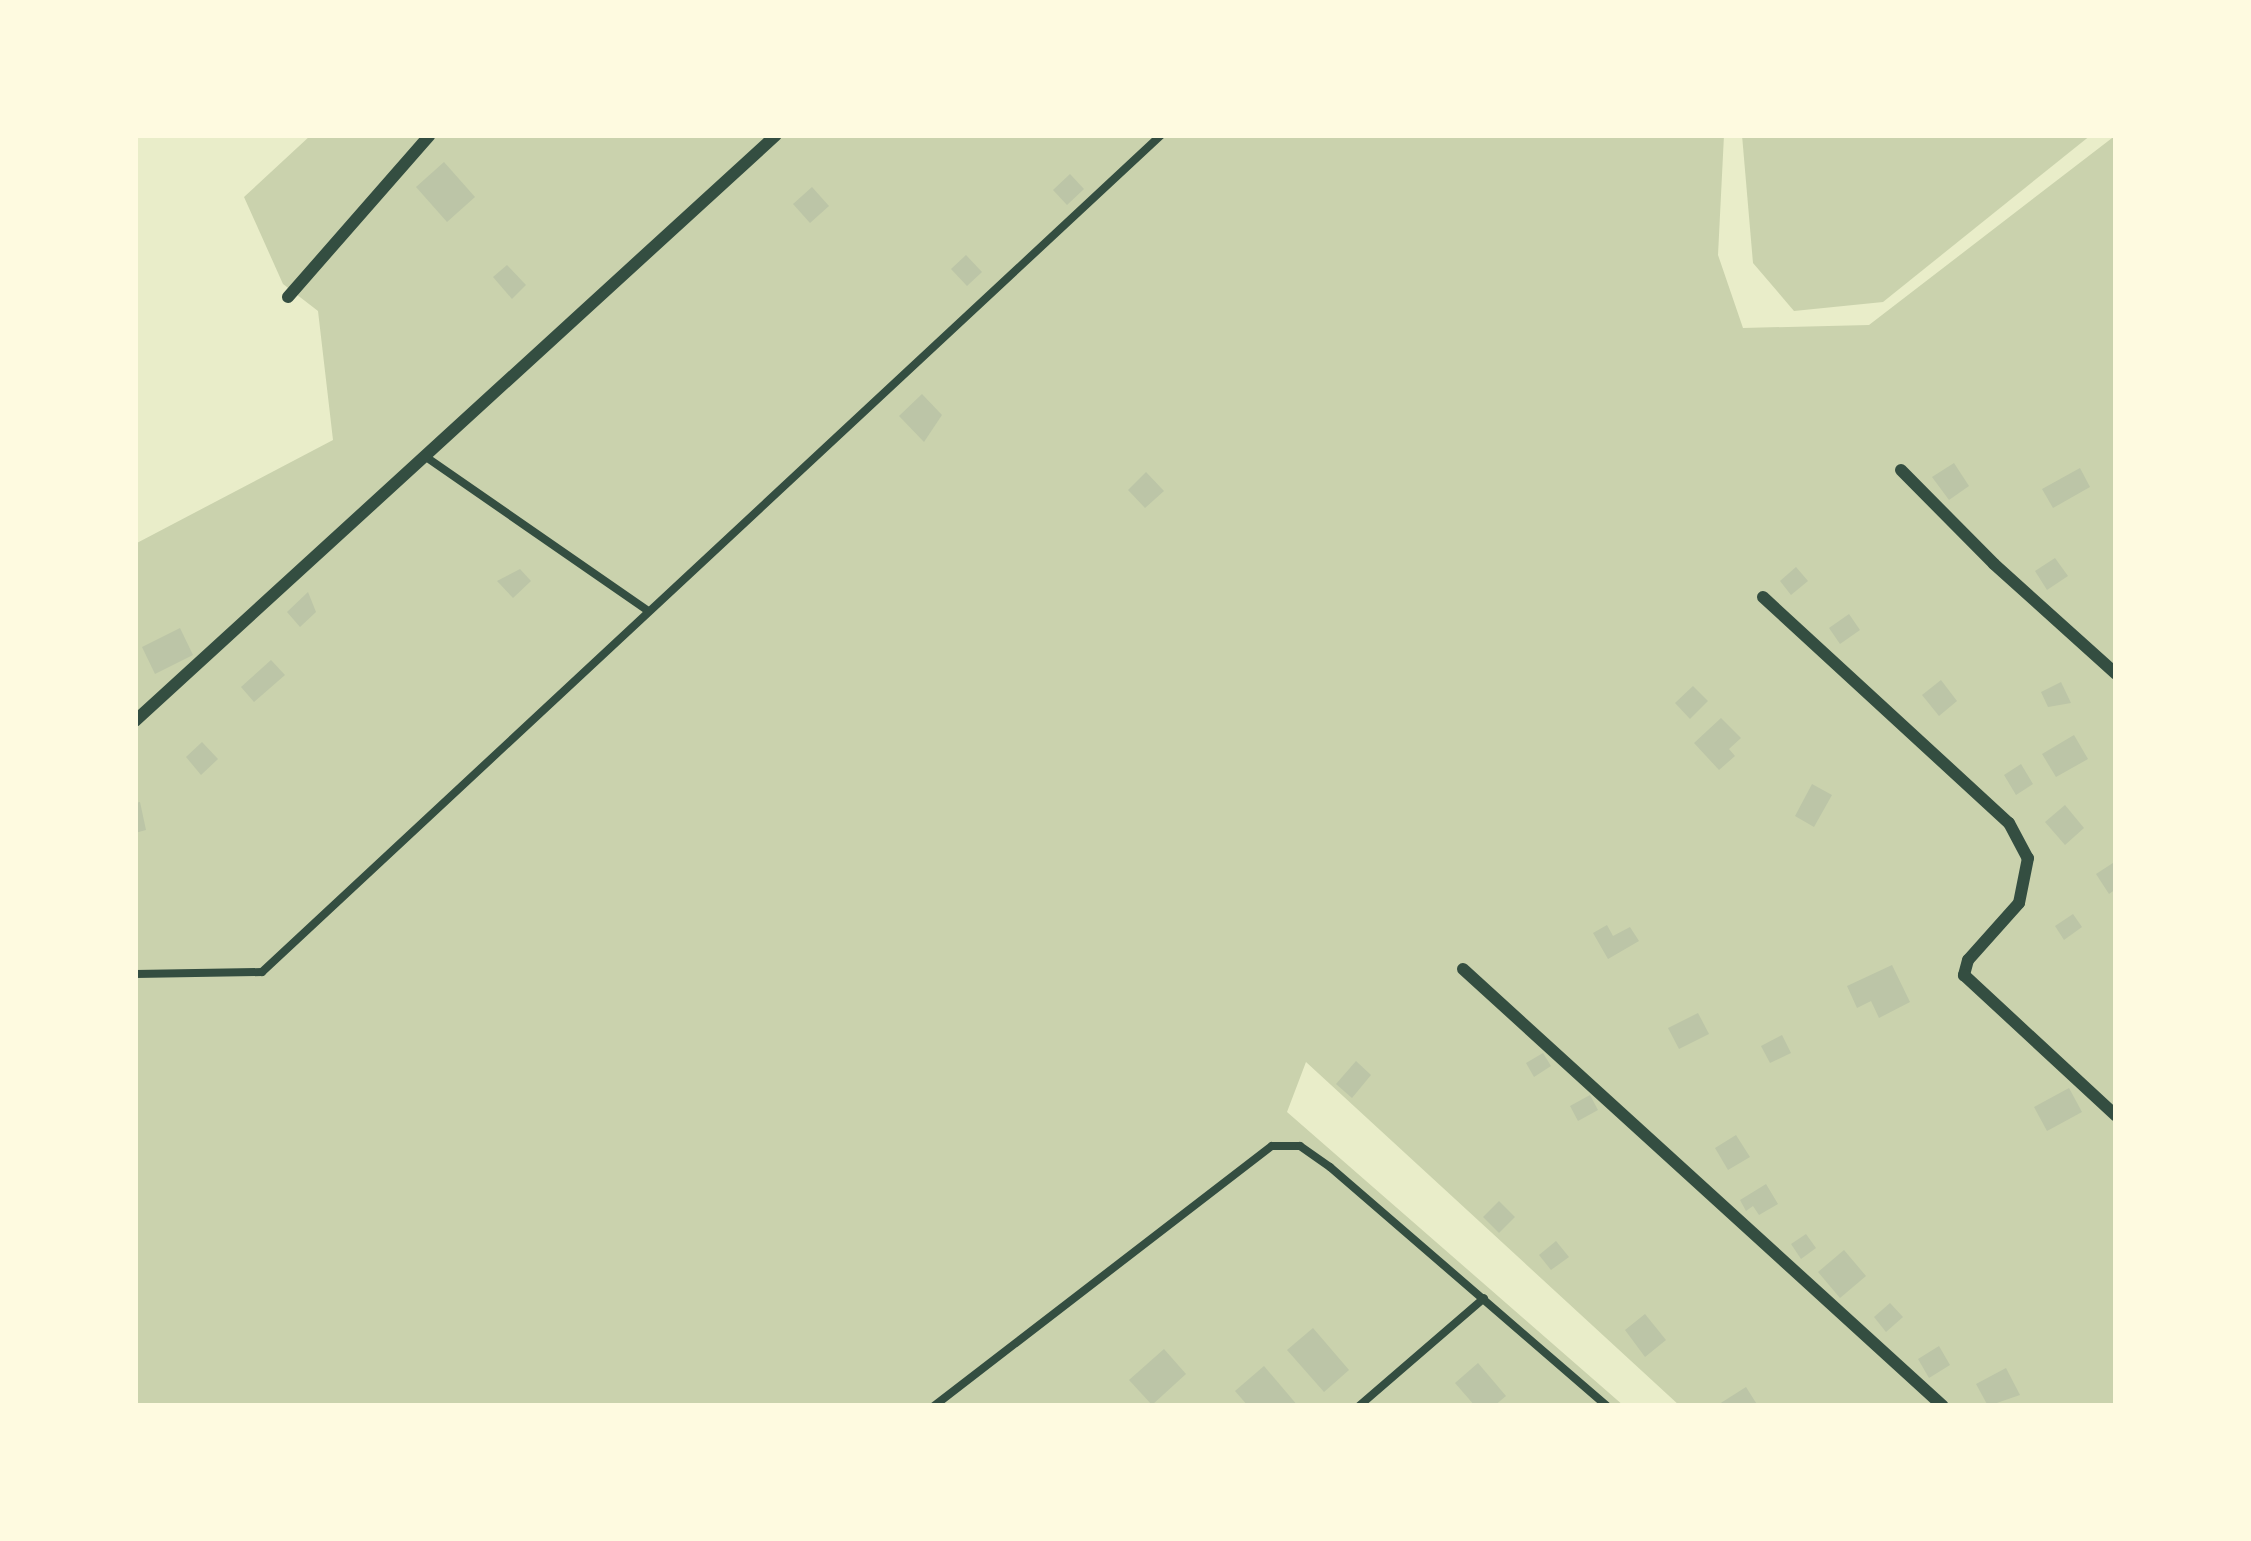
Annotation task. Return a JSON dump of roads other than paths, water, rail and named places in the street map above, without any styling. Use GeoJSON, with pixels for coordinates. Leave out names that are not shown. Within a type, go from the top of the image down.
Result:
{"type":"FeatureCollection","features":[{"type":"Feature","properties":{"kind":"street"},"geometry":{"type":"LineString","coordinates":[[288,297],[430,135]]}},
{"type":"Feature","properties":{"kind":"street"},"geometry":{"type":"LineString","coordinates":[[135,721],[776,135]]}},
{"type":"Feature","properties":{"kind":"street"},"geometry":{"type":"LineString","coordinates":[[1901,470],[2116,674]]}},
{"type":"Feature","properties":{"kind":"street"},"geometry":{"type":"LineString","coordinates":[[1763,597],[2009,823],[2028,858],[2019,903],[1968,960],[1964,975],[2116,1116]]}},
{"type":"Feature","properties":{"kind":"street"},"geometry":{"type":"LineString","coordinates":[[1463,969],[1943,1406]]}},
{"type":"Feature","properties":{"kind":"lane"},"geometry":{"type":"LineString","coordinates":[[135,974],[262,972],[1161,135]]}},
{"type":"Feature","properties":{"kind":"lane"},"geometry":{"type":"LineString","coordinates":[[426,457],[648,610]]}},
{"type":"Feature","properties":{"kind":"lane"},"geometry":{"type":"LineString","coordinates":[[934,1406],[1272,1145],[1300,1146],[1315,1156],[1607,1406]]}},
{"type":"Feature","properties":{"kind":"lane"},"geometry":{"type":"LineString","coordinates":[[1359,1406],[1484,1298]]}}]}
